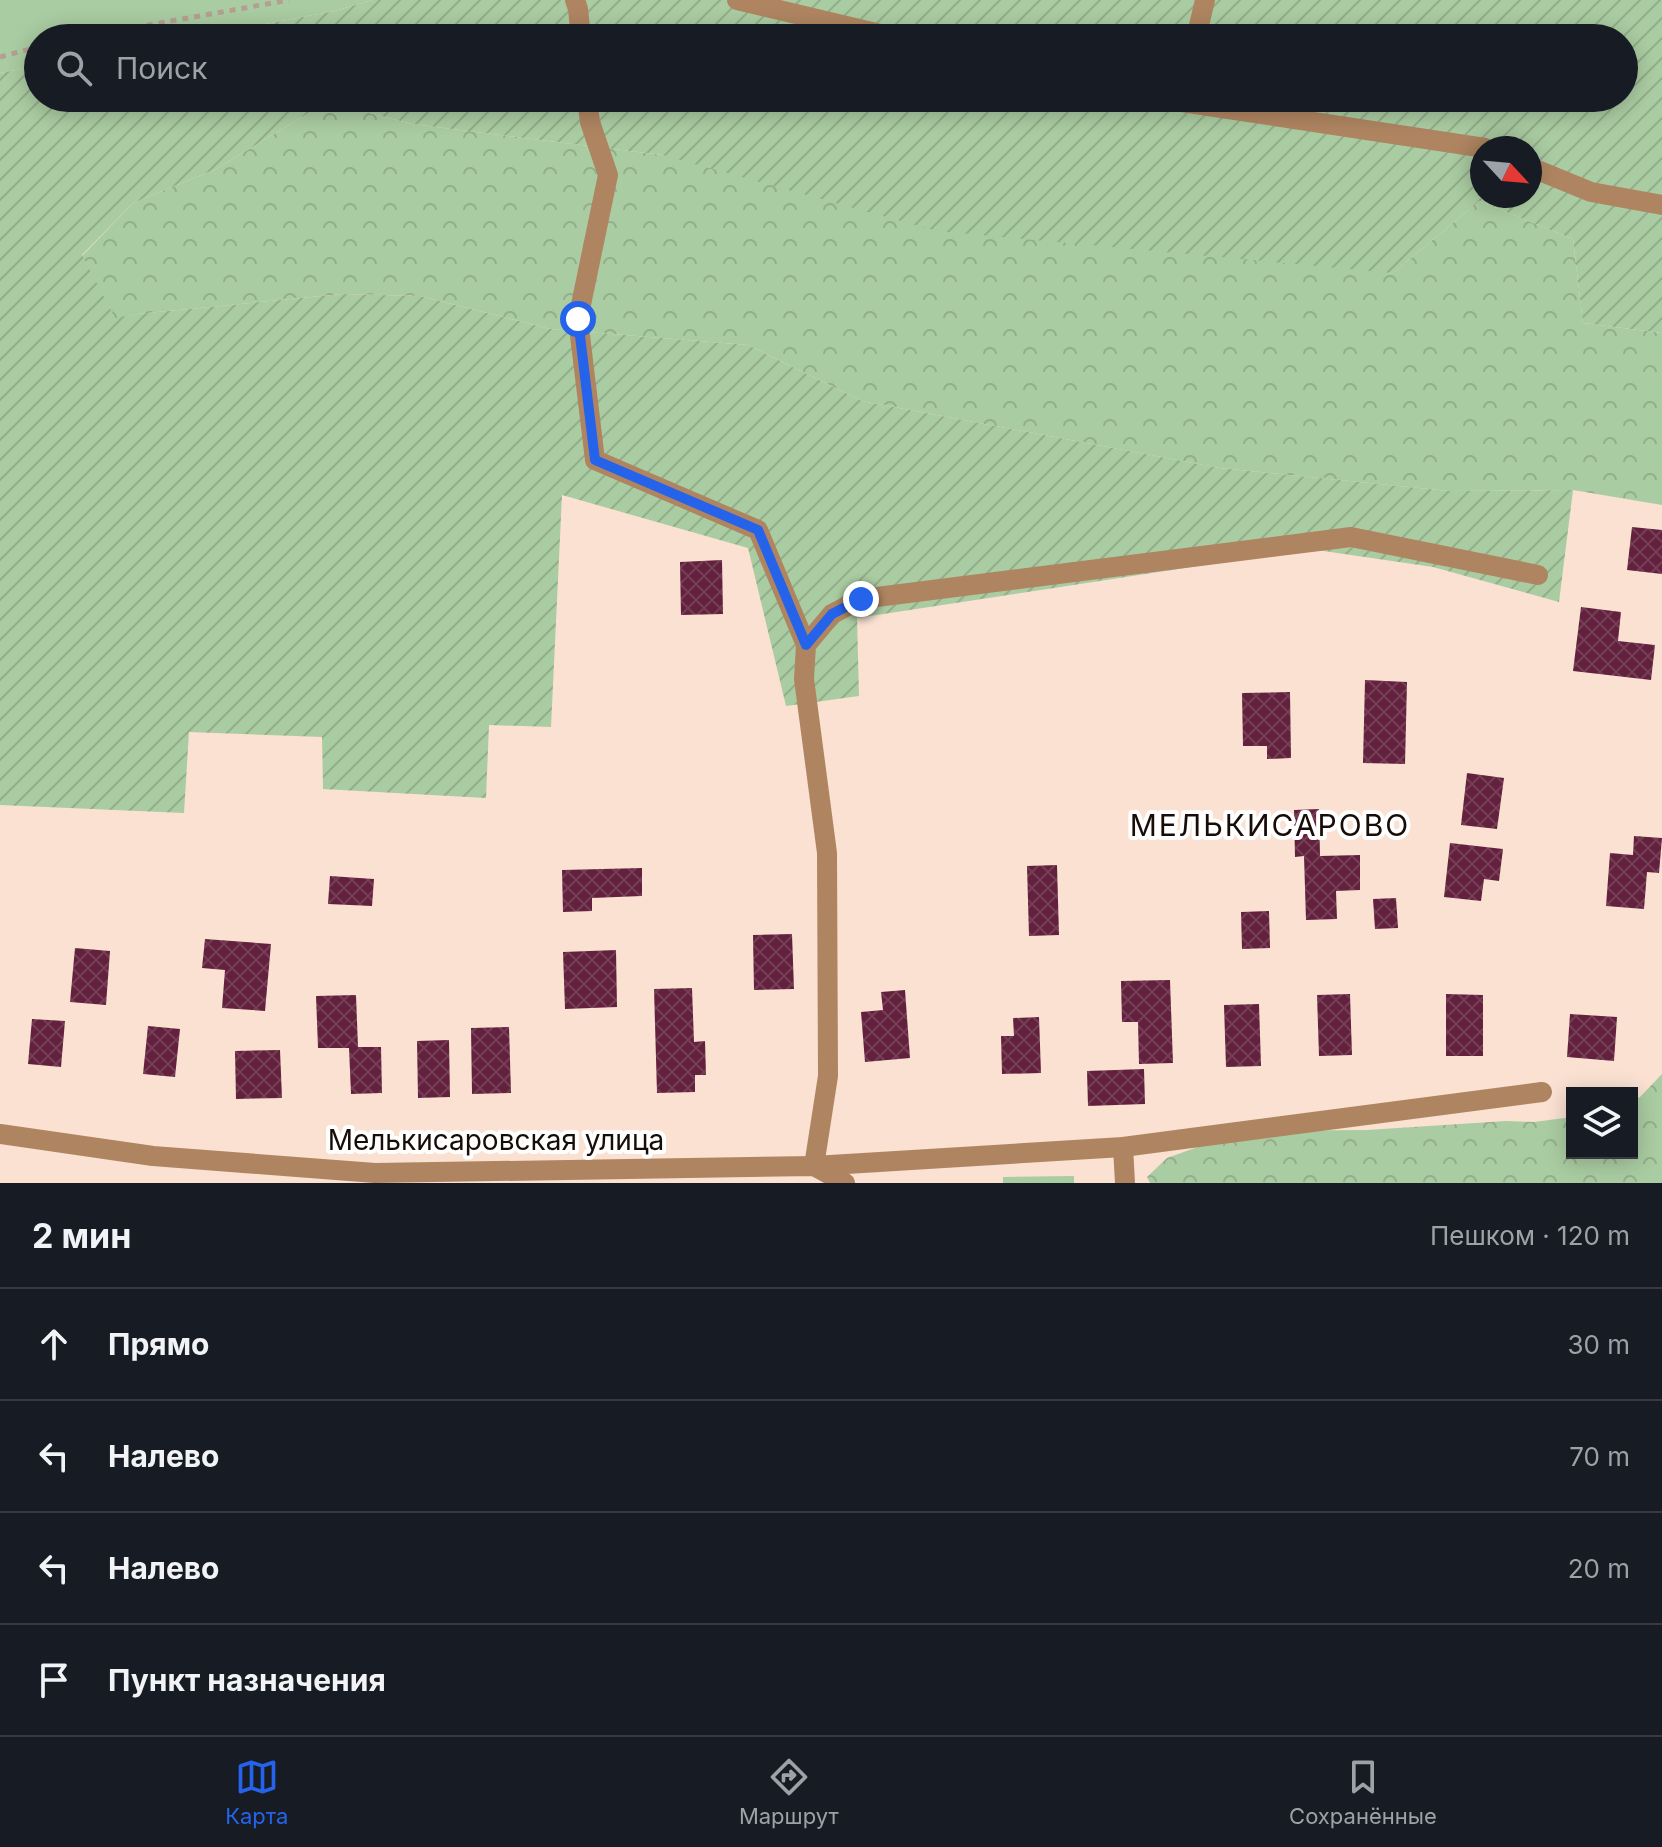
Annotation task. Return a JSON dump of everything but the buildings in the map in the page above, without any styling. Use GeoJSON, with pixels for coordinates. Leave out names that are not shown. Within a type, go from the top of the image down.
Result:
{"type":"FeatureCollection","features":[{"type":"Feature","properties":{"kind":"street"},"geometry":{"type":"LineString","coordinates":[[575,0],[580,24]]}},
{"type":"Feature","properties":{"kind":"street"},"geometry":{"type":"LineString","coordinates":[[737,0],[838,24]]}},
{"type":"Feature","properties":{"kind":"street"},"geometry":{"type":"LineString","coordinates":[[1199,24],[1205,0]]}},
{"type":"Feature","properties":{"kind":"street"},"geometry":{"type":"LineString","coordinates":[[589,112],[608,175],[578,319],[595,460],[758,530],[806,645],[804,679],[827,853],[828,1076],[814,1166],[1123,1147],[1542,1092]]}},
{"type":"Feature","properties":{"kind":"street"},"geometry":{"type":"LineString","coordinates":[[1259,112],[1470,146]]}},
{"type":"Feature","properties":{"kind":"street"},"geometry":{"type":"LineString","coordinates":[[1542,172],[1591,192],[1662,205]]}},
{"type":"Feature","properties":{"kind":"street"},"geometry":{"type":"LineString","coordinates":[[806,645],[832,614],[861,599],[1351,537],[1538,575]]}},
{"type":"Feature","properties":{"kind":"street","name":"Мелькисаровская улица"},"geometry":{"type":"LineString","coordinates":[[0,1134],[153,1156],[375,1173],[814,1166],[845,1183]]}},
{"type":"Feature","properties":{"kind":"street"},"geometry":{"type":"LineString","coordinates":[[1123,1147],[1125,1183]]}},
{"type":"Feature","properties":{"kind":"path"},"geometry":{"type":"LineString","coordinates":[[154,24],[289,0]]}},
{"type":"Feature","properties":{"kind":"path"},"geometry":{"type":"LineString","coordinates":[[0,57],[24,51]]}},
{"type":"Feature","properties":{"kind":"green space"},"geometry":{"type":"Polygon","coordinates":[[[0,0],[372,0],[335,11],[264,24],[24,24],[24,69],[0,73],[0,0]]]}},
{"type":"Feature","properties":{"kind":"green space"},"geometry":{"type":"Polygon","coordinates":[[[372,0],[1662,0],[1662,333],[1583,323],[1573,239],[1496,208],[1542,208],[1542,136],[1470,136],[1471,208],[1393,273],[937,231],[662,155],[412,124],[366,112],[1638,112],[1638,24],[264,24],[335,11],[372,0]]]}},
{"type":"Feature","properties":{"kind":"green space"},"geometry":{"type":"Polygon","coordinates":[[[24,69],[24,112],[310,112],[216,169],[133,203],[82,255],[115,318],[342,294],[420,296],[550,329],[748,345],[862,401],[1220,468],[1449,491],[1573,490],[1559,602],[1433,567],[1310,549],[857,618],[859,696],[786,706],[748,548],[562,495],[551,727],[489,725],[486,798],[323,789],[322,737],[189,732],[184,813],[0,805],[0,73],[24,69]]]}},
{"type":"Feature","properties":{"kind":"green space"},"geometry":{"type":"Polygon","coordinates":[[[310,112],[366,112],[412,124],[662,155],[1393,273],[1471,208],[1496,208],[1573,239],[1583,323],[1662,333],[1662,505],[1573,490],[1449,491],[1220,468],[862,401],[748,345],[550,329],[420,296],[342,294],[137,314],[115,319],[82,256],[133,203],[216,169],[310,112]]]}},
{"type":"Feature","properties":{"kind":"green space"},"geometry":{"type":"Polygon","coordinates":[[[1662,1074],[1662,1183],[1150,1183],[1147,1177],[1167,1158],[1248,1131],[1367,1130],[1566,1118],[1566,1159],[1638,1159],[1640,1097],[1662,1074]]]}},
{"type":"Feature","properties":{"kind":"green space"},"geometry":{"type":"Polygon","coordinates":[[[1074,1176],[1074,1183],[1003,1183],[1003,1177],[1074,1176]]]}},
{"type":"Feature","properties":{"kind":"district","name":"МЕЛЬКИСАРОВО"},"geometry":{"type":"Point","coordinates":[1270,826]}},
{"type":"Feature","properties":{"kind":"route"},"geometry":{"type":"LineString","coordinates":[[578,319],[595,460],[758,530],[806,645],[832,614],[861,599]]}}]}
